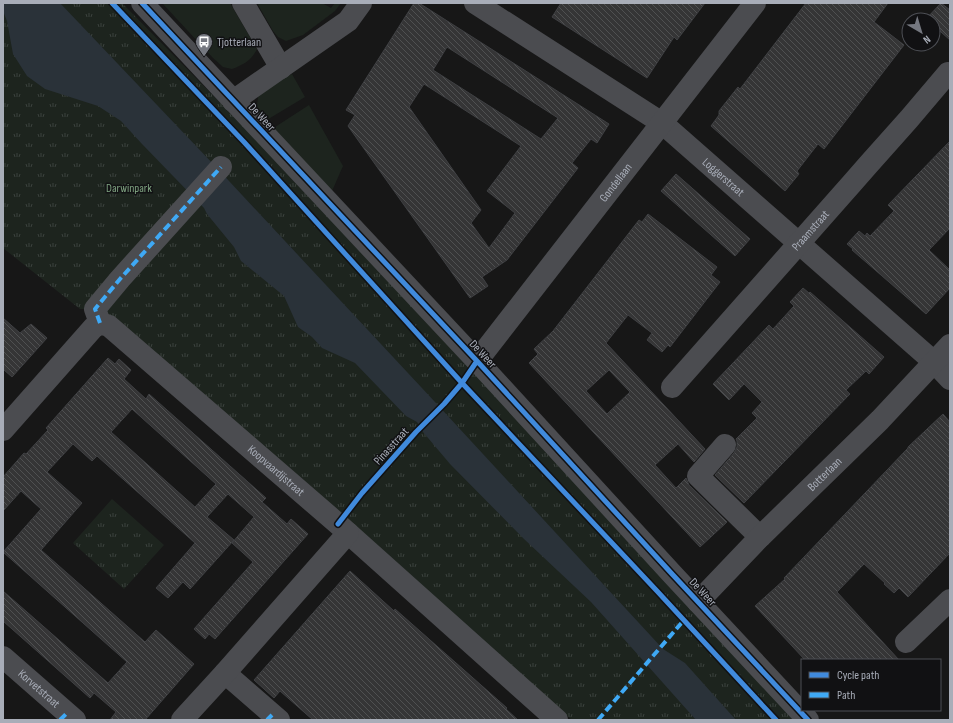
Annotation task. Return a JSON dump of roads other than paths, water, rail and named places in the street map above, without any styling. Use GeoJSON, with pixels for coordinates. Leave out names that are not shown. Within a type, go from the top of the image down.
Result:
{"type":"FeatureCollection","features":[{"type":"Feature","properties":{"kind":"street","name":"De Weer"},"geometry":{"type":"LineString","coordinates":[[142,3],[477,361],[808,720]]}},
{"type":"Feature","properties":{"kind":"street"},"geometry":{"type":"LineString","coordinates":[[242,3],[281,68],[348,21],[361,3]]}},
{"type":"Feature","properties":{"kind":"street","name":"Loggerstraat"},"geometry":{"type":"LineString","coordinates":[[475,3],[662,123],[934,362],[950,379]]}},
{"type":"Feature","properties":{"kind":"street","name":"Gondellaan"},"geometry":{"type":"LineString","coordinates":[[477,361],[755,3]]}},
{"type":"Feature","properties":{"kind":"street","name":"De Weer"},"geometry":{"type":"LineString","coordinates":[[233,101],[281,68]]}},
{"type":"Feature","properties":{"kind":"street","name":"Praamstraat"},"geometry":{"type":"LineString","coordinates":[[672,387],[799,244],[948,72]]}},
{"type":"Feature","properties":{"kind":"street"},"geometry":{"type":"LineString","coordinates":[[6,421],[93,328],[100,323],[95,309],[125,273],[221,167]]}},
{"type":"Feature","properties":{"kind":"street","name":"Koopvaardijstraat"},"geometry":{"type":"LineString","coordinates":[[100,323],[109,326],[348,533],[557,720]]}},
{"type":"Feature","properties":{"kind":"street","name":"Botterlaan"},"geometry":{"type":"LineString","coordinates":[[698,602],[760,537],[880,420],[950,345]]}},
{"type":"Feature","properties":{"kind":"street"},"geometry":{"type":"LineString","coordinates":[[725,445],[698,476],[760,537]]}},
{"type":"Feature","properties":{"kind":"street"},"geometry":{"type":"LineString","coordinates":[[182,720],[348,533]]}},
{"type":"Feature","properties":{"kind":"street"},"geometry":{"type":"LineString","coordinates":[[906,642],[950,600]]}},
{"type":"Feature","properties":{"kind":"street","name":"Korvetstraat"},"geometry":{"type":"LineString","coordinates":[[3,657],[75,720]]}},
{"type":"Feature","properties":{"kind":"street"},"geometry":{"type":"LineString","coordinates":[[225,673],[279,720]]}},
{"type":"Feature","properties":{"kind":"place","name":"Tjotterlaan"},"geometry":{"type":"Point","coordinates":[204,57]}},
{"type":"Feature","properties":{"kind":"park label","name":"Darwinpark"},"geometry":{"type":"Point","coordinates":[129,188]}}]}
